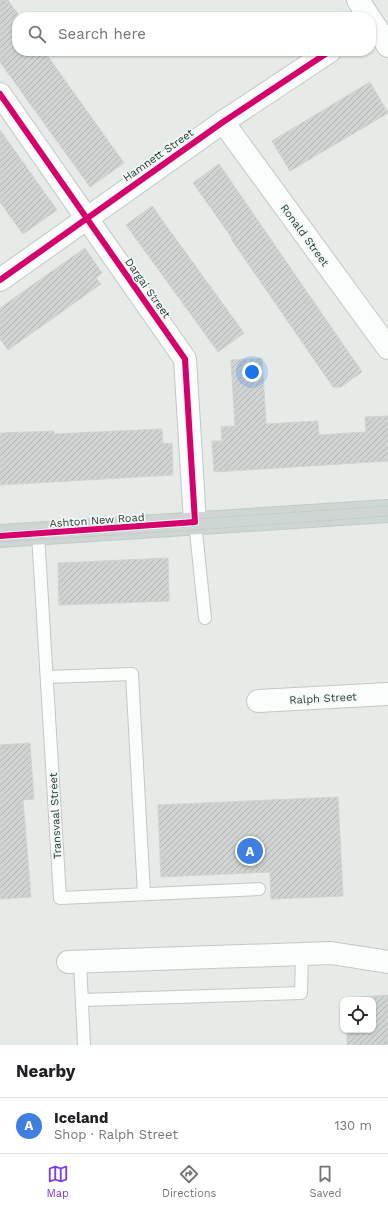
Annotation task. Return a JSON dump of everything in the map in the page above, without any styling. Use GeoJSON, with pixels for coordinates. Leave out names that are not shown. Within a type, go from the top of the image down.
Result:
{"type":"FeatureCollection","features":[{"type":"Feature","properties":{"kind":"main road","name":"Ashton New Road"},"geometry":{"type":"LineString","coordinates":[[0,536],[195,522],[388,511]]}},
{"type":"Feature","properties":{"kind":"street"},"geometry":{"type":"LineString","coordinates":[[358,0],[365,12]]}},
{"type":"Feature","properties":{"kind":"street"},"geometry":{"type":"LineString","coordinates":[[376,28],[388,46]]}},
{"type":"Feature","properties":{"kind":"street","name":"Hamnett Street"},"geometry":{"type":"LineString","coordinates":[[0,280],[223,122],[322,56]]}},
{"type":"Feature","properties":{"kind":"street","name":"Dargai Street"},"geometry":{"type":"LineString","coordinates":[[0,94],[185,359],[195,522]]}},
{"type":"Feature","properties":{"kind":"street","name":"Ronald Street"},"geometry":{"type":"LineString","coordinates":[[223,122],[388,348]]}},
{"type":"Feature","properties":{"kind":"street","name":"Ralph Street"},"geometry":{"type":"LineString","coordinates":[[258,701],[388,694]]}},
{"type":"Feature","properties":{"kind":"street"},"geometry":{"type":"LineString","coordinates":[[74,962],[331,953],[388,962]]}},
{"type":"Feature","properties":{"kind":"lane"},"geometry":{"type":"LineString","coordinates":[[195,522],[205,618]]}},
{"type":"Feature","properties":{"kind":"lane","name":"Transvaal Street"},"geometry":{"type":"LineString","coordinates":[[38,534],[60,898],[259,889]]}},
{"type":"Feature","properties":{"kind":"lane"},"geometry":{"type":"LineString","coordinates":[[47,677],[132,674],[144,894]]}},
{"type":"Feature","properties":{"kind":"lane"},"geometry":{"type":"LineString","coordinates":[[82,1000],[301,993],[302,954]]}},
{"type":"Feature","properties":{"kind":"lane"},"geometry":{"type":"LineString","coordinates":[[74,962],[82,1000],[84,1045]]}},
{"type":"Feature","properties":{"kind":"building"},"geometry":{"type":"Polygon","coordinates":[[[0,0],[8,0],[16,12],[12,12],[12,56],[48,56],[124,163],[90,187],[0,62],[0,0]]]}},
{"type":"Feature","properties":{"kind":"building"},"geometry":{"type":"Polygon","coordinates":[[[370,82],[388,113],[290,171],[272,141],[370,82]]]}},
{"type":"Feature","properties":{"kind":"building"},"geometry":{"type":"Polygon","coordinates":[[[0,130],[57,210],[23,234],[0,202],[0,130]]]}},
{"type":"Feature","properties":{"kind":"building"},"geometry":{"type":"Polygon","coordinates":[[[219,164],[362,372],[341,387],[333,387],[193,183],[219,164]]]}},
{"type":"Feature","properties":{"kind":"building"},"geometry":{"type":"Polygon","coordinates":[[[152,206],[244,333],[218,352],[126,225],[152,206]]]}},
{"type":"Feature","properties":{"kind":"building"},"geometry":{"type":"Polygon","coordinates":[[[85,248],[102,273],[96,278],[101,284],[8,350],[0,339],[0,308],[85,248]]]}},
{"type":"Feature","properties":{"kind":"building"},"geometry":{"type":"Polygon","coordinates":[[[262,358],[266,424],[318,421],[319,435],[366,432],[365,417],[388,416],[388,461],[214,472],[212,441],[222,441],[221,427],[235,426],[231,360],[262,358]]]}},
{"type":"Feature","properties":{"kind":"building"},"geometry":{"type":"Polygon","coordinates":[[[162,429],[163,444],[172,443],[173,475],[0,485],[0,433],[54,431],[54,434],[162,429]]]}},
{"type":"Feature","properties":{"kind":"building"},"geometry":{"type":"Polygon","coordinates":[[[168,558],[169,601],[59,605],[58,563],[168,558]]]}},
{"type":"Feature","properties":{"kind":"building"},"geometry":{"type":"Polygon","coordinates":[[[30,743],[34,799],[23,800],[31,897],[0,899],[0,745],[30,743]]]}},
{"type":"Feature","properties":{"kind":"building"},"geometry":{"type":"Polygon","coordinates":[[[338,797],[343,896],[271,899],[270,872],[161,877],[158,805],[338,797]]]}},
{"type":"Feature","properties":{"kind":"building"},"geometry":{"type":"Polygon","coordinates":[[[388,995],[388,1045],[347,1045],[347,1033],[376,1033],[376,997],[359,997],[388,995]]]}},
{"type":"Feature","properties":{"kind":"tram line"},"geometry":{"type":"LineString","coordinates":[[0,532],[388,506]]}},
{"type":"Feature","properties":{"kind":"tram line"},"geometry":{"type":"LineString","coordinates":[[0,542],[388,516]]}},
{"type":"Feature","properties":{"kind":"cycle path"},"geometry":{"type":"LineString","coordinates":[[0,280],[223,122],[322,56]]}},
{"type":"Feature","properties":{"kind":"cycle path"},"geometry":{"type":"LineString","coordinates":[[0,94],[185,359],[195,522],[0,536]]}},
{"type":"Feature","properties":{"kind":"place","name":"Iceland"},"geometry":{"type":"Point","coordinates":[250,851]}}]}
